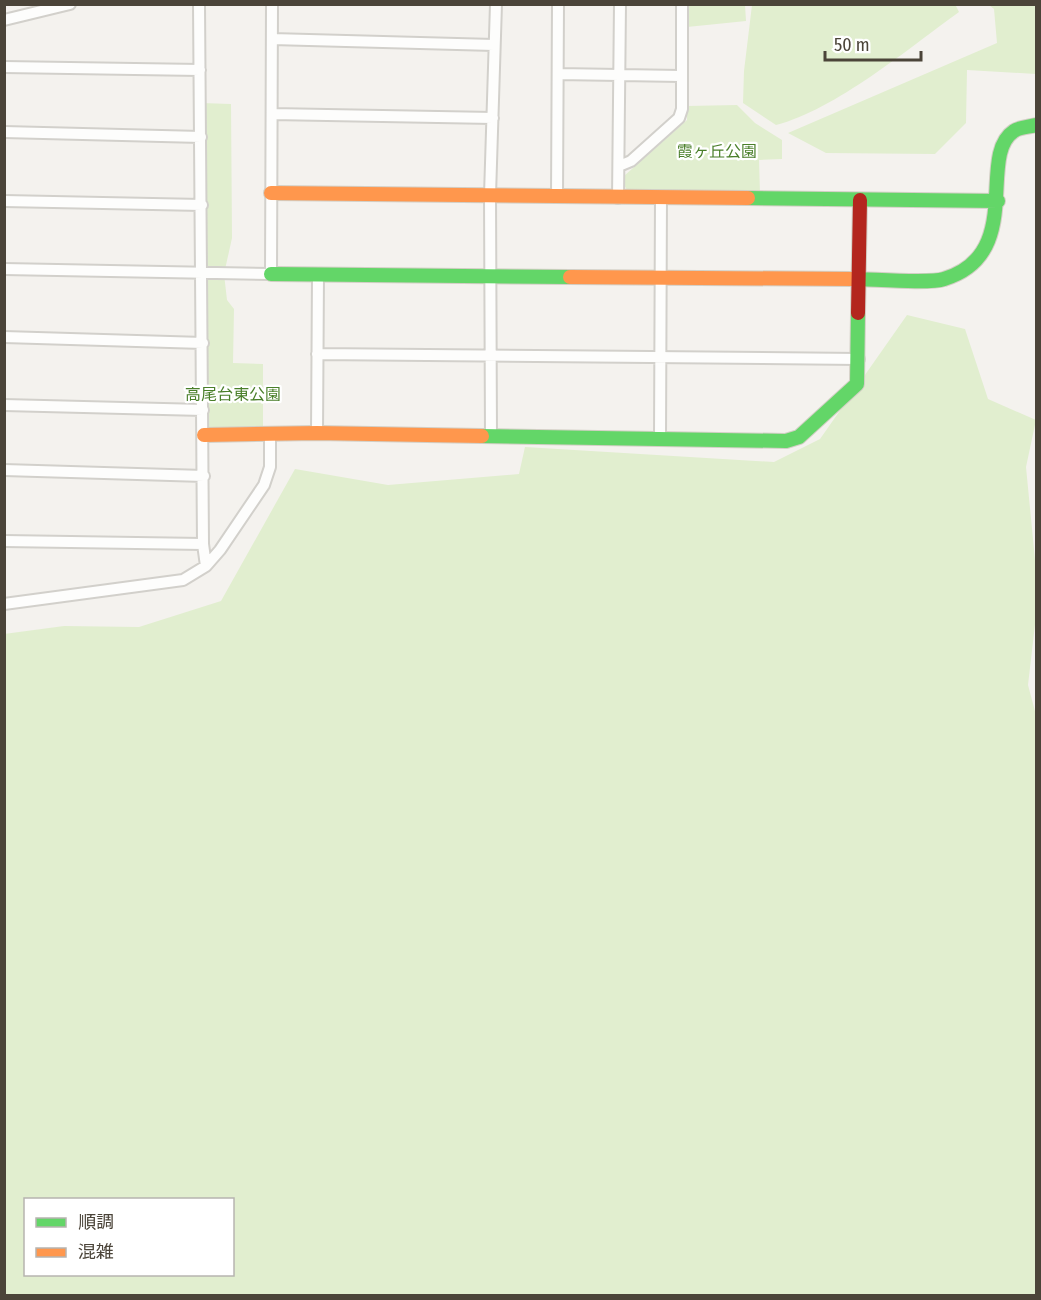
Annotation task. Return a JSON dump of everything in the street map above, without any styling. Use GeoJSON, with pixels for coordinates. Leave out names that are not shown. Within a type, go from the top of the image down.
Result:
{"type":"FeatureCollection","features":[{"type":"Feature","properties":{"kind":"street"},"geometry":{"type":"LineString","coordinates":[[4,20],[70,4]]}},
{"type":"Feature","properties":{"kind":"street"},"geometry":{"type":"LineString","coordinates":[[200,4],[203,544],[206,566]]}},
{"type":"Feature","properties":{"kind":"street"},"geometry":{"type":"LineString","coordinates":[[271,274],[272,4]]}},
{"type":"Feature","properties":{"kind":"street"},"geometry":{"type":"LineString","coordinates":[[490,436],[490,195],[496,4]]}},
{"type":"Feature","properties":{"kind":"street"},"geometry":{"type":"LineString","coordinates":[[557,196],[558,4]]}},
{"type":"Feature","properties":{"kind":"street"},"geometry":{"type":"LineString","coordinates":[[618,198],[620,4]]}},
{"type":"Feature","properties":{"kind":"street"},"geometry":{"type":"LineString","coordinates":[[619,166],[631,161],[679,118],[682,109],[682,4]]}},
{"type":"Feature","properties":{"kind":"street"},"geometry":{"type":"LineString","coordinates":[[272,39],[494,45]]}},
{"type":"Feature","properties":{"kind":"street"},"geometry":{"type":"LineString","coordinates":[[4,67],[200,70]]}},
{"type":"Feature","properties":{"kind":"street"},"geometry":{"type":"LineString","coordinates":[[558,74],[681,76]]}},
{"type":"Feature","properties":{"kind":"street"},"geometry":{"type":"LineString","coordinates":[[272,114],[493,118]]}},
{"type":"Feature","properties":{"kind":"street"},"geometry":{"type":"LineString","coordinates":[[4,269],[318,276],[660,277],[926,281],[955,276],[976,263],[987,250],[995,229],[1001,148],[1007,135],[1025,125],[1036,124]]}},
{"type":"Feature","properties":{"kind":"street"},"geometry":{"type":"LineString","coordinates":[[4,132],[201,137]]}},
{"type":"Feature","properties":{"kind":"street"},"geometry":{"type":"LineString","coordinates":[[271,193],[998,201]]}},
{"type":"Feature","properties":{"kind":"street"},"geometry":{"type":"LineString","coordinates":[[660,438],[661,197]]}},
{"type":"Feature","properties":{"kind":"street"},"geometry":{"type":"LineString","coordinates":[[204,435],[317,433],[786,441],[799,437],[858,384],[860,200]]}},
{"type":"Feature","properties":{"kind":"street"},"geometry":{"type":"LineString","coordinates":[[4,201],[202,205]]}},
{"type":"Feature","properties":{"kind":"street"},"geometry":{"type":"LineString","coordinates":[[317,433],[318,276]]}},
{"type":"Feature","properties":{"kind":"street"},"geometry":{"type":"LineString","coordinates":[[4,337],[203,343]]}},
{"type":"Feature","properties":{"kind":"street"},"geometry":{"type":"LineString","coordinates":[[317,354],[859,359]]}},
{"type":"Feature","properties":{"kind":"street"},"geometry":{"type":"LineString","coordinates":[[4,405],[203,410]]}},
{"type":"Feature","properties":{"kind":"street"},"geometry":{"type":"LineString","coordinates":[[4,604],[183,580],[206,566],[220,550],[264,485],[270,467],[270,435]]}},
{"type":"Feature","properties":{"kind":"street"},"geometry":{"type":"LineString","coordinates":[[4,470],[204,476]]}},
{"type":"Feature","properties":{"kind":"street"},"geometry":{"type":"LineString","coordinates":[[4,541],[203,544]]}},
{"type":"Feature","properties":{"kind":"green space"},"geometry":{"type":"Polygon","coordinates":[[[955,4],[959,12],[895,60],[847,92],[799,117],[776,125],[743,103],[744,71],[752,5],[955,4]]]}},
{"type":"Feature","properties":{"kind":"green space"},"geometry":{"type":"Polygon","coordinates":[[[688,5],[745,5],[746,21],[687,27],[688,5]]]}},
{"type":"Feature","properties":{"kind":"green space"},"geometry":{"type":"Polygon","coordinates":[[[989,5],[1036,5],[1036,74],[967,70],[966,123],[935,154],[826,153],[788,133],[997,43],[994,9],[989,5]]]}},
{"type":"Feature","properties":{"kind":"green space","name":"高尾台東公園"},"geometry":{"type":"Polygon","coordinates":[[[201,103],[231,104],[232,238],[224,274],[227,300],[234,309],[233,363],[263,364],[263,435],[204,435],[201,103]]]}},
{"type":"Feature","properties":{"kind":"green space","name":"霞ヶ丘公園"},"geometry":{"type":"Polygon","coordinates":[[[737,105],[755,123],[782,140],[782,159],[759,160],[760,194],[629,193],[624,185],[624,176],[687,120],[687,106],[737,105]]]}},
{"type":"Feature","properties":{"kind":"green space"},"geometry":{"type":"Polygon","coordinates":[[[907,315],[965,329],[988,399],[1036,420],[1026,467],[1036,570],[1036,616],[1028,685],[1036,715],[1036,1295],[5,1295],[4,634],[64,626],[139,627],[221,601],[295,469],[388,485],[519,474],[525,447],[774,462],[820,439],[907,315]]]}},
{"type":"Feature","properties":{"kind":"traffic: fast"},"geometry":{"type":"LineString","coordinates":[[852,279],[937,280],[944,279],[969,266],[984,249],[992,228],[1003,144],[1014,131],[1036,125]]}},
{"type":"Feature","properties":{"kind":"traffic: fast"},"geometry":{"type":"LineString","coordinates":[[748,198],[998,201]]}},
{"type":"Feature","properties":{"kind":"traffic: fast"},"geometry":{"type":"LineString","coordinates":[[271,274],[570,277]]}},
{"type":"Feature","properties":{"kind":"traffic: fast"},"geometry":{"type":"LineString","coordinates":[[482,436],[786,441],[799,437],[857,384],[858,313]]}},
{"type":"Feature","properties":{"kind":"traffic: slow"},"geometry":{"type":"LineString","coordinates":[[271,193],[748,198]]}},
{"type":"Feature","properties":{"kind":"traffic: slow"},"geometry":{"type":"LineString","coordinates":[[570,277],[852,279]]}},
{"type":"Feature","properties":{"kind":"traffic: slow"},"geometry":{"type":"LineString","coordinates":[[204,435],[317,433],[482,436]]}},
{"type":"Feature","properties":{"kind":"traffic: jam"},"geometry":{"type":"LineString","coordinates":[[858,313],[860,200]]}}]}
